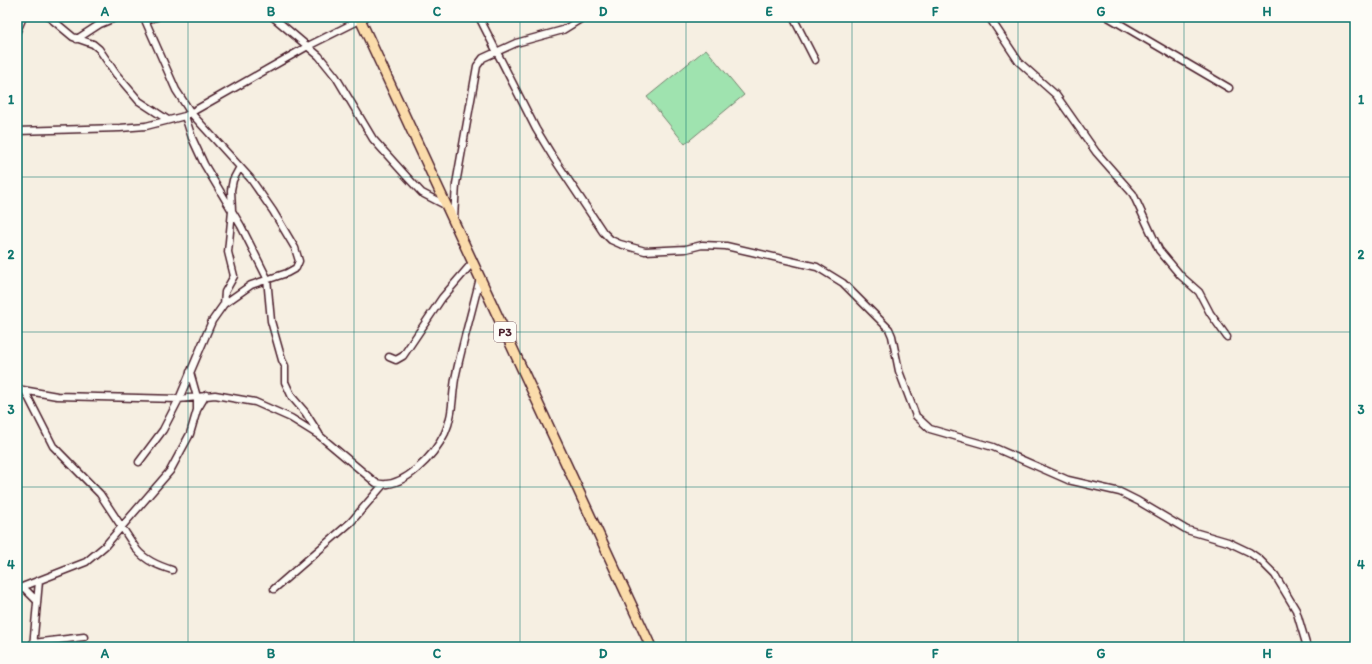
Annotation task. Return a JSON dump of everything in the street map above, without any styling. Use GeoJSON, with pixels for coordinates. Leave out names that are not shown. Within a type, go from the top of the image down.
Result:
{"type":"FeatureCollection","features":[{"type":"Feature","properties":{"kind":"main road","name":"P3"},"geometry":{"type":"LineString","coordinates":[[362,18],[445,205],[651,647]]}},
{"type":"Feature","properties":{"kind":"street"},"geometry":{"type":"LineString","coordinates":[[17,31],[22,17]]}},
{"type":"Feature","properties":{"kind":"street"},"geometry":{"type":"LineString","coordinates":[[49,17],[77,39],[93,44],[99,49],[116,74],[139,101],[168,120]]}},
{"type":"Feature","properties":{"kind":"street"},"geometry":{"type":"LineString","coordinates":[[77,39],[100,24],[117,17]]}},
{"type":"Feature","properties":{"kind":"street"},"geometry":{"type":"LineString","coordinates":[[140,462],[163,430],[212,321],[224,304],[251,285],[267,278],[287,273],[296,268],[298,264],[298,256],[295,248],[273,211],[240,167],[191,113],[176,90],[144,18],[157,17]]}},
{"type":"Feature","properties":{"kind":"street"},"geometry":{"type":"LineString","coordinates":[[273,17],[308,46],[336,77],[372,139],[422,193],[445,205]]}},
{"type":"Feature","properties":{"kind":"street"},"geometry":{"type":"LineString","coordinates":[[479,17],[536,129],[603,232],[611,240],[645,251],[686,249],[702,245],[726,246],[817,267],[843,283],[888,329],[892,336],[899,371],[916,416],[930,428],[993,447],[1068,480],[1120,492],[1138,501],[1163,518],[1187,530],[1228,542],[1249,552],[1259,559],[1275,575],[1296,610],[1307,647]]}},
{"type":"Feature","properties":{"kind":"street"},"geometry":{"type":"LineString","coordinates":[[453,221],[456,184],[477,66],[482,58],[516,43],[563,30],[584,17]]}},
{"type":"Feature","properties":{"kind":"street"},"geometry":{"type":"LineString","coordinates":[[794,17],[815,60]]}},
{"type":"Feature","properties":{"kind":"street"},"geometry":{"type":"LineString","coordinates":[[989,17],[1019,62],[1056,94],[1096,152],[1133,194],[1159,250],[1181,276],[1199,292],[1210,313],[1227,336]]}},
{"type":"Feature","properties":{"kind":"street"},"geometry":{"type":"LineString","coordinates":[[1108,17],[1229,88]]}},
{"type":"Feature","properties":{"kind":"street"},"geometry":{"type":"LineString","coordinates":[[17,131],[146,126],[185,116],[308,46],[362,18]]}},
{"type":"Feature","properties":{"kind":"street"},"geometry":{"type":"LineString","coordinates":[[185,116],[192,138],[204,164],[255,252],[267,278],[271,321],[285,366],[285,382],[292,397],[305,412],[320,436]]}},
{"type":"Feature","properties":{"kind":"street"},"geometry":{"type":"LineString","coordinates":[[224,304],[225,292],[234,276],[228,252],[232,211],[231,190],[233,180],[240,167]]}},
{"type":"Feature","properties":{"kind":"street"},"geometry":{"type":"LineString","coordinates":[[389,357],[396,360],[403,356],[442,298],[472,262]]}},
{"type":"Feature","properties":{"kind":"street"},"geometry":{"type":"LineString","coordinates":[[17,389],[25,392],[58,396],[178,399],[206,395],[254,402],[274,409],[320,436],[376,483],[383,485],[392,484],[408,476],[418,468],[426,460],[445,433],[449,423],[456,375],[480,278]]}},
{"type":"Feature","properties":{"kind":"street"},"geometry":{"type":"LineString","coordinates":[[190,372],[197,397],[197,410]]}},
{"type":"Feature","properties":{"kind":"street"},"geometry":{"type":"LineString","coordinates":[[25,392],[53,446],[100,494],[143,557],[159,566],[172,570]]}},
{"type":"Feature","properties":{"kind":"street"},"geometry":{"type":"LineString","coordinates":[[20,588],[86,562],[105,546],[170,471],[190,434],[197,410],[206,395]]}},
{"type":"Feature","properties":{"kind":"street"},"geometry":{"type":"LineString","coordinates":[[274,589],[351,522],[383,485]]}},
{"type":"Feature","properties":{"kind":"street"},"geometry":{"type":"LineString","coordinates":[[39,581],[36,600],[33,645],[84,637]]}},
{"type":"Feature","properties":{"kind":"street"},"geometry":{"type":"LineString","coordinates":[[20,588],[36,600]]}},
{"type":"Feature","properties":{"kind":"green space"},"geometry":{"type":"Polygon","coordinates":[[[706,49],[744,95],[685,144],[647,97],[706,49]]]}}]}
